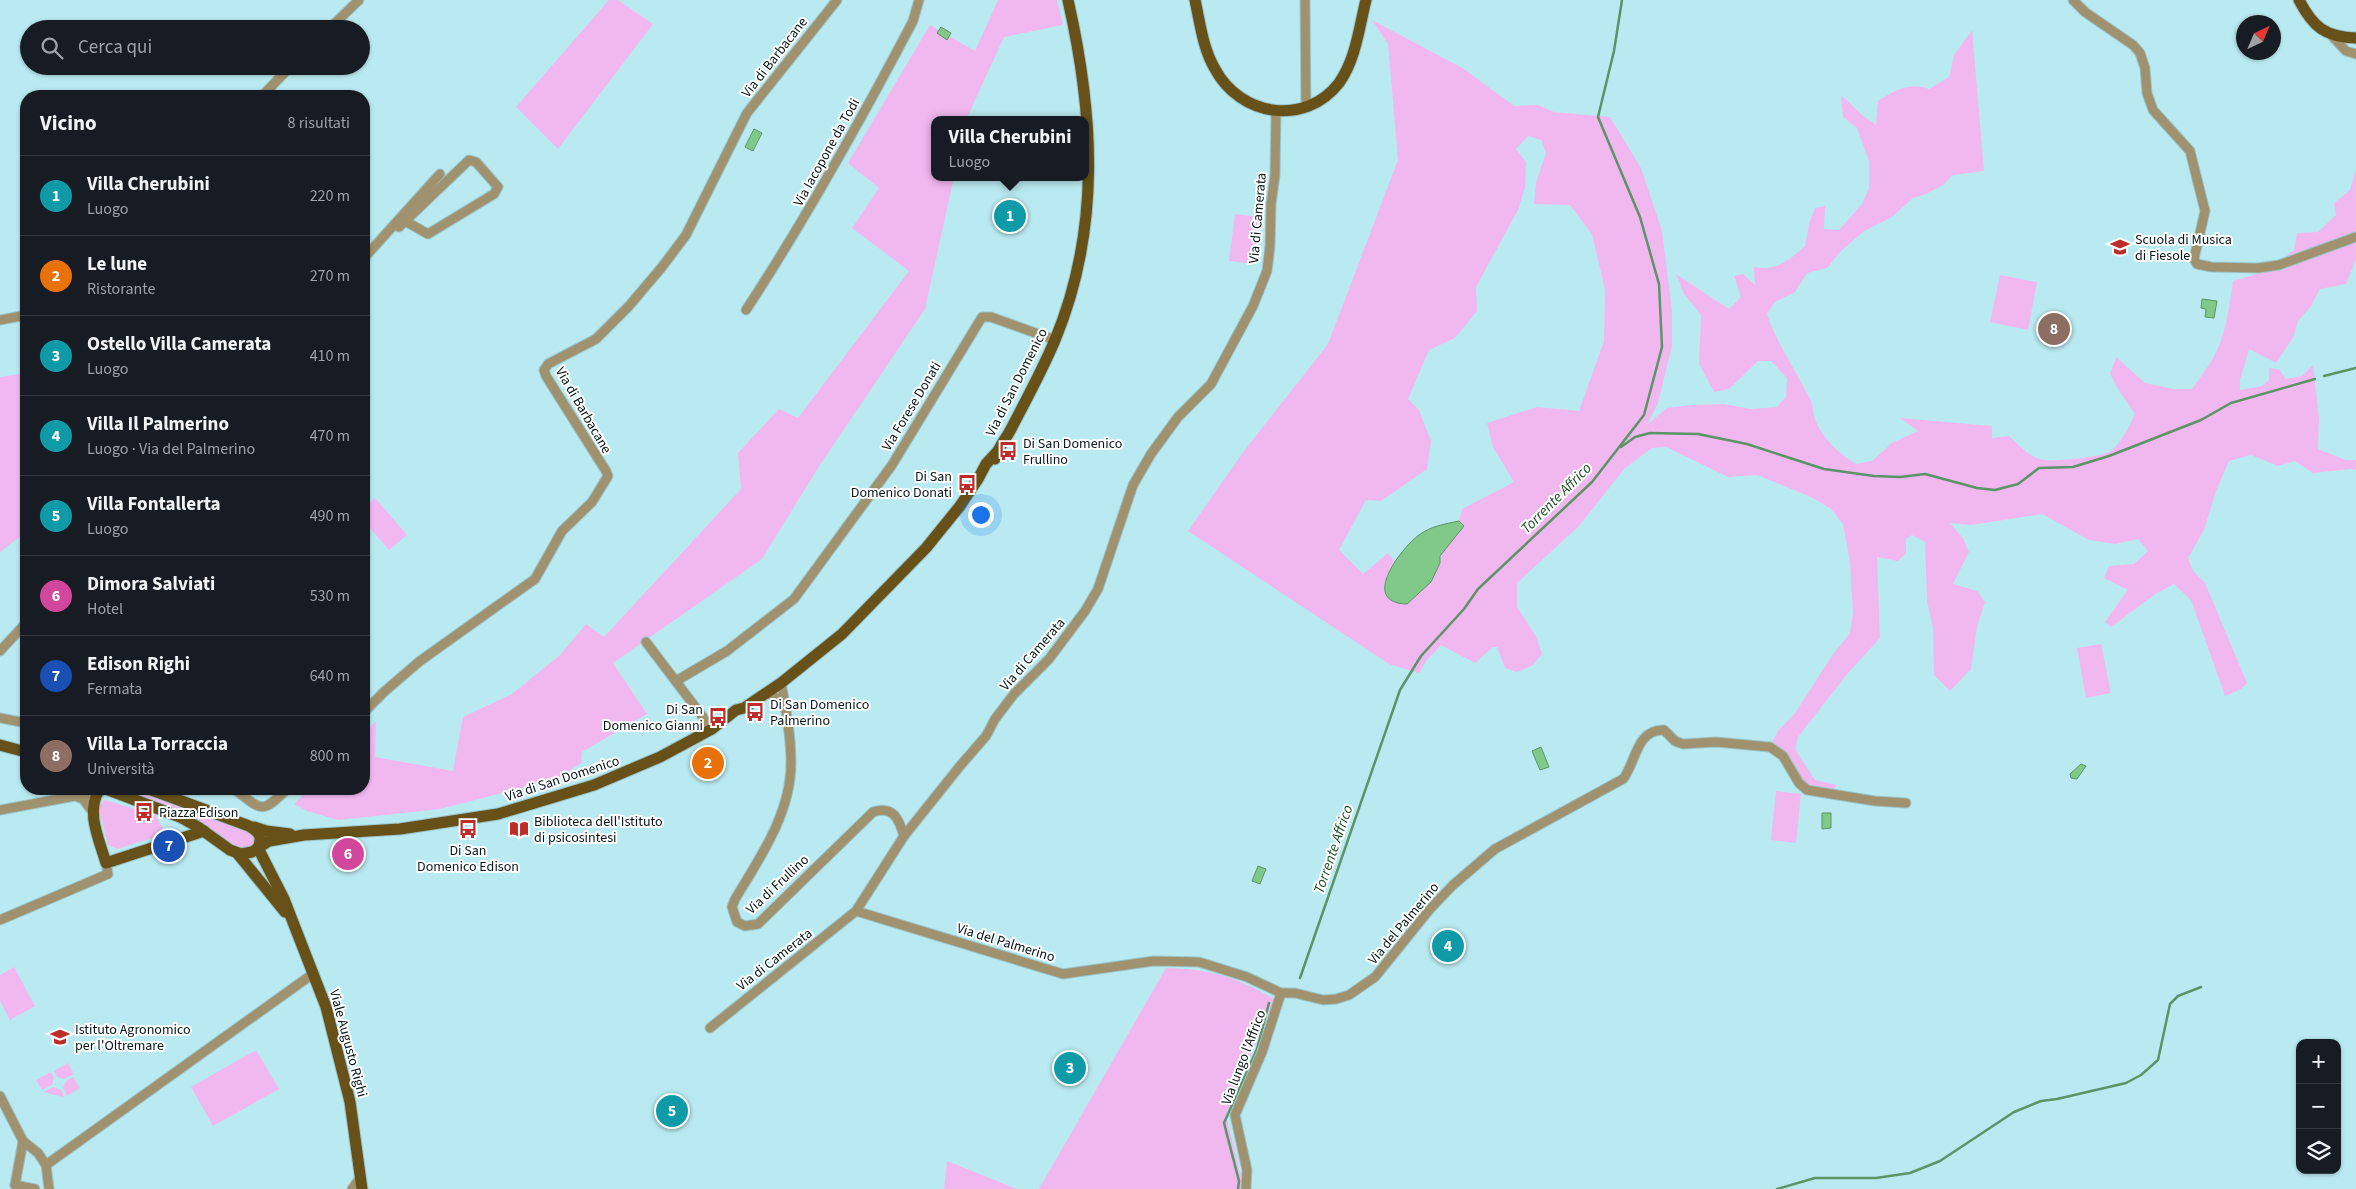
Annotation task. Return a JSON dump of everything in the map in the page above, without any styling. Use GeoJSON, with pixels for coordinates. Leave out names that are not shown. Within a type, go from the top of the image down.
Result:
{"type":"FeatureCollection","features":[{"type":"Feature","properties":{"kind":"main road","name":"Via di San Domenico"},"geometry":{"type":"LineString","coordinates":[[1068,0],[1086,94],[1088,116]]}},
{"type":"Feature","properties":{"kind":"main road"},"geometry":{"type":"LineString","coordinates":[[1195,0],[1204,41],[1215,69],[1227,86],[1242,99],[1256,106],[1276,112],[1292,111],[1306,106],[1325,96],[1338,84],[1353,54],[1366,0]]}},
{"type":"Feature","properties":{"kind":"main road"},"geometry":{"type":"LineString","coordinates":[[2299,0],[2314,24],[2330,34],[2356,38]]}},
{"type":"Feature","properties":{"kind":"main road","name":"Via di San Domenico"},"geometry":{"type":"LineString","coordinates":[[237,853],[250,852],[269,841],[304,835],[417,827],[446,820],[455,822],[530,806],[594,785],[660,757],[725,720],[733,720],[744,708],[781,683],[842,634],[864,613],[869,605],[889,588],[926,548],[978,479],[984,475],[1039,375],[1055,340],[1075,275],[1084,232],[1088,181]]}},
{"type":"Feature","properties":{"kind":"main road"},"geometry":{"type":"LineString","coordinates":[[0,744],[20,750]]}},
{"type":"Feature","properties":{"kind":"main road"},"geometry":{"type":"LineString","coordinates":[[96,795],[92,811],[107,869],[204,830]]}},
{"type":"Feature","properties":{"kind":"main road","name":"Viale Augusto Righi"},"geometry":{"type":"LineString","coordinates":[[122,795],[180,817],[204,830],[237,853],[290,920]]}},
{"type":"Feature","properties":{"kind":"main road","name":"Via di San Domenico"},"geometry":{"type":"LineString","coordinates":[[165,795],[266,831],[304,835]]}},
{"type":"Feature","properties":{"kind":"main road","name":"Viale Augusto Righi"},"geometry":{"type":"LineString","coordinates":[[249,826],[260,834],[261,839],[258,848],[277,884],[290,920],[314,973],[340,1059],[354,1128],[361,1184]]}},
{"type":"Feature","properties":{"kind":"street"},"geometry":{"type":"LineString","coordinates":[[338,20],[359,0]]}},
{"type":"Feature","properties":{"kind":"street","name":"Via di Barbacane"},"geometry":{"type":"LineString","coordinates":[[370,706],[420,661],[535,579],[562,532],[592,502],[605,484],[608,476],[606,472],[544,370],[548,364],[596,340],[629,306],[662,267],[686,235],[748,113],[837,0]]}},
{"type":"Feature","properties":{"kind":"street","name":"Via Iacopone da Todi"},"geometry":{"type":"LineString","coordinates":[[746,310],[789,245],[848,145],[913,21],[919,0]]}},
{"type":"Feature","properties":{"kind":"street"},"geometry":{"type":"LineString","coordinates":[[1305,0],[1306,106]]}},
{"type":"Feature","properties":{"kind":"street"},"geometry":{"type":"LineString","coordinates":[[2073,0],[2085,12],[2134,45],[2140,53],[2145,68],[2147,93],[2153,110],[2190,151],[2205,210],[2194,259],[2197,264],[2211,267],[2258,268],[2279,265],[2356,237]]}},
{"type":"Feature","properties":{"kind":"street"},"geometry":{"type":"LineString","coordinates":[[2330,34],[2346,51],[2356,54]]}},
{"type":"Feature","properties":{"kind":"street"},"geometry":{"type":"LineString","coordinates":[[268,90],[282,75]]}},
{"type":"Feature","properties":{"kind":"street","name":"Via di Camerata"},"geometry":{"type":"LineString","coordinates":[[710,1028],[856,911],[904,836],[986,736],[995,719],[1014,694],[1049,659],[1086,611],[1098,589],[1133,485],[1151,454],[1178,417],[1211,384],[1254,306],[1267,270],[1269,254],[1271,204],[1275,175],[1276,112]]}},
{"type":"Feature","properties":{"kind":"street"},"geometry":{"type":"LineString","coordinates":[[395,224],[399,227],[405,221],[469,160],[476,162],[498,186],[494,194],[428,234],[405,221]]}},
{"type":"Feature","properties":{"kind":"street"},"geometry":{"type":"LineString","coordinates":[[370,251],[440,174]]}},
{"type":"Feature","properties":{"kind":"street"},"geometry":{"type":"LineString","coordinates":[[0,320],[20,316]]}},
{"type":"Feature","properties":{"kind":"street","name":"Via Forese Donati"},"geometry":{"type":"LineString","coordinates":[[676,681],[727,651],[794,599],[892,465],[982,317],[991,317],[1055,340]]}},
{"type":"Feature","properties":{"kind":"street"},"geometry":{"type":"LineString","coordinates":[[0,651],[20,629]]}},
{"type":"Feature","properties":{"kind":"street"},"geometry":{"type":"LineString","coordinates":[[646,642],[712,728]]}},
{"type":"Feature","properties":{"kind":"street","name":"Via di Frullino"},"geometry":{"type":"LineString","coordinates":[[781,683],[786,711],[791,764],[788,786],[773,834],[732,907],[737,922],[744,926],[758,924],[872,812],[887,810],[893,812],[901,825],[904,836]]}},
{"type":"Feature","properties":{"kind":"street"},"geometry":{"type":"LineString","coordinates":[[768,692],[775,697],[786,711]]}},
{"type":"Feature","properties":{"kind":"street"},"geometry":{"type":"LineString","coordinates":[[0,718],[20,722]]}},
{"type":"Feature","properties":{"kind":"street","name":"Via del Palmerino"},"geometry":{"type":"LineString","coordinates":[[856,911],[1062,974],[1154,961],[1199,962],[1239,974],[1281,994],[1336,999],[1362,988],[1375,977],[1430,909],[1479,861],[1516,836],[1598,795],[1623,780],[1630,771],[1635,751],[1644,738],[1656,730],[1664,730],[1675,741],[1682,744],[1716,742],[1770,747],[1783,756],[1799,783],[1807,790],[1875,801],[1906,803]]}},
{"type":"Feature","properties":{"kind":"street"},"geometry":{"type":"LineString","coordinates":[[87,795],[92,811]]}},
{"type":"Feature","properties":{"kind":"street"},"geometry":{"type":"LineString","coordinates":[[242,795],[256,806],[264,808],[281,795]]}},
{"type":"Feature","properties":{"kind":"street"},"geometry":{"type":"LineString","coordinates":[[0,810],[78,796],[86,802],[92,811]]}},
{"type":"Feature","properties":{"kind":"street"},"geometry":{"type":"LineString","coordinates":[[0,920],[107,869]]}},
{"type":"Feature","properties":{"kind":"street"},"geometry":{"type":"LineString","coordinates":[[46,1165],[314,973]]}},
{"type":"Feature","properties":{"kind":"street","name":"Via lungo l'Affrico"},"geometry":{"type":"LineString","coordinates":[[1246,1189],[1247,1170],[1235,1115],[1262,1052],[1281,994]]}},
{"type":"Feature","properties":{"kind":"street"},"geometry":{"type":"LineString","coordinates":[[0,1096],[23,1142],[38,1153],[46,1165],[49,1189]]}},
{"type":"Feature","properties":{"kind":"street"},"geometry":{"type":"LineString","coordinates":[[23,1142],[12,1187],[35,1189]]}},
{"type":"Feature","properties":{"kind":"street","name":"Viale Augusto Righi"},"geometry":{"type":"LineString","coordinates":[[352,1189],[361,1184]]}},
{"type":"Feature","properties":{"kind":"shaded area"},"geometry":{"type":"Polygon","coordinates":[[[609,0],[618,0],[653,24],[558,149],[516,107],[609,0]]]}},
{"type":"Feature","properties":{"kind":"shaded area"},"geometry":{"type":"Polygon","coordinates":[[[998,0],[1057,0],[1063,25],[1004,37],[968,116],[931,116],[931,181],[953,181],[925,309],[818,468],[762,559],[613,663],[647,714],[582,752],[581,763],[557,779],[440,809],[338,820],[307,811],[294,804],[303,795],[370,795],[370,727],[376,721],[375,757],[453,771],[463,717],[512,694],[560,655],[586,624],[604,637],[741,489],[738,453],[779,409],[798,418],[909,271],[852,228],[879,188],[848,163],[930,25],[975,51],[998,0]]]}},
{"type":"Feature","properties":{"kind":"shaded area"},"geometry":{"type":"Polygon","coordinates":[[[1372,20],[1464,69],[1514,106],[1538,105],[1554,112],[1610,117],[1641,168],[1662,231],[1672,310],[1672,346],[1658,403],[1647,425],[1667,408],[1724,404],[1751,409],[1777,407],[1786,397],[1787,378],[1771,361],[1758,361],[1729,389],[1714,392],[1699,364],[1701,315],[1684,294],[1676,274],[1729,309],[1741,297],[1734,276],[1743,274],[1755,285],[1754,267],[1769,268],[1782,264],[1805,246],[1809,224],[1815,208],[1825,206],[1824,229],[1839,230],[1862,204],[1869,188],[1869,161],[1857,128],[1843,117],[1841,95],[1862,115],[1876,125],[1878,101],[1903,88],[1915,86],[1929,89],[1949,77],[1954,55],[1972,30],[1984,171],[1953,175],[1943,185],[1913,198],[1892,217],[1864,231],[1840,252],[1827,268],[1807,273],[1795,292],[1775,302],[1767,314],[1781,346],[1810,399],[1818,426],[1826,439],[1838,451],[1856,464],[1872,461],[1892,443],[1918,431],[1900,418],[1992,426],[1992,438],[2009,436],[2031,455],[2045,460],[2075,459],[2109,452],[2121,440],[2135,414],[2110,374],[2116,357],[2145,383],[2173,389],[2192,389],[2212,360],[2221,341],[2233,281],[2267,271],[2294,250],[2297,233],[2318,232],[2336,215],[2334,203],[2350,190],[2356,169],[2356,259],[2346,284],[2320,289],[2311,306],[2298,321],[2293,338],[2276,363],[2249,349],[2240,380],[2240,390],[2262,386],[2269,380],[2269,368],[2279,369],[2286,379],[2302,376],[2313,365],[2319,418],[2318,449],[2346,460],[2356,460],[2356,470],[2313,473],[2295,461],[2278,466],[2251,455],[2229,461],[2216,491],[2204,530],[2188,558],[2193,571],[2205,583],[2247,683],[2241,689],[2225,696],[2191,600],[2174,584],[2157,593],[2111,627],[2105,622],[2128,590],[2104,578],[2109,566],[2134,564],[2148,551],[2138,539],[2115,544],[2089,540],[2042,514],[1971,525],[1950,523],[1963,538],[1969,552],[1953,584],[1977,591],[1985,602],[1977,627],[1971,669],[1950,691],[1934,675],[1933,628],[1927,601],[1925,542],[1912,535],[1906,539],[1906,553],[1898,561],[1877,557],[1880,638],[1848,673],[1798,737],[1795,749],[1815,780],[1837,785],[1829,794],[1807,790],[1783,756],[1770,747],[1778,731],[1796,712],[1831,657],[1850,633],[1853,613],[1850,562],[1843,524],[1831,509],[1811,497],[1757,475],[1728,477],[1666,447],[1652,448],[1625,468],[1579,526],[1517,583],[1517,607],[1536,636],[1542,654],[1533,665],[1517,672],[1505,668],[1497,647],[1493,647],[1475,663],[1441,645],[1427,660],[1419,673],[1389,664],[1188,531],[1244,451],[1328,344],[1398,160],[1388,44],[1372,20]],[[1528,136],[1516,149],[1526,162],[1525,188],[1518,210],[1476,287],[1477,311],[1455,338],[1429,350],[1408,399],[1419,410],[1431,441],[1427,469],[1381,501],[1366,500],[1339,550],[1363,574],[1388,553],[1394,561],[1386,577],[1440,563],[1444,552],[1461,528],[1462,523],[1459,521],[1462,509],[1514,482],[1493,447],[1487,423],[1537,407],[1579,411],[1604,341],[1605,290],[1592,234],[1570,205],[1534,204],[1536,183],[1546,153],[1541,140],[1528,136]]]}},
{"type":"Feature","properties":{"kind":"shaded area"},"geometry":{"type":"Polygon","coordinates":[[[941,27],[951,33],[947,40],[937,33],[941,27]]]}},
{"type":"Feature","properties":{"kind":"shaded area"},"geometry":{"type":"Polygon","coordinates":[[[754,129],[762,133],[753,151],[745,147],[754,129]]]}},
{"type":"Feature","properties":{"kind":"shaded area"},"geometry":{"type":"Polygon","coordinates":[[[1235,214],[1259,217],[1253,264],[1229,261],[1235,214]]]}},
{"type":"Feature","properties":{"kind":"shaded area"},"geometry":{"type":"Polygon","coordinates":[[[2000,275],[2037,282],[2028,330],[1990,322],[2000,275]]]}},
{"type":"Feature","properties":{"kind":"shaded area"},"geometry":{"type":"Polygon","coordinates":[[[2202,299],[2217,301],[2214,318],[2205,317],[2206,309],[2201,308],[2202,299]]]}},
{"type":"Feature","properties":{"kind":"shaded area"},"geometry":{"type":"Polygon","coordinates":[[[20,374],[20,537],[0,552],[0,377],[20,374]]]}},
{"type":"Feature","properties":{"kind":"shaded area"},"geometry":{"type":"Polygon","coordinates":[[[375,498],[407,535],[389,550],[370,528],[370,503],[375,498]]]}},
{"type":"Feature","properties":{"kind":"shaded area"},"geometry":{"type":"Polygon","coordinates":[[[1459,521],[1464,526],[1440,556],[1440,563],[1431,582],[1407,604],[1393,601],[1386,595],[1385,585],[1388,574],[1411,542],[1428,529],[1459,521]]]}},
{"type":"Feature","properties":{"kind":"shaded area"},"geometry":{"type":"Polygon","coordinates":[[[2101,644],[2111,693],[2086,698],[2077,648],[2101,644]]]}},
{"type":"Feature","properties":{"kind":"shaded area"},"geometry":{"type":"Polygon","coordinates":[[[1541,747],[1549,767],[1540,770],[1532,751],[1541,747]]]}},
{"type":"Feature","properties":{"kind":"shaded area"},"geometry":{"type":"Polygon","coordinates":[[[2081,764],[2086,766],[2077,779],[2071,778],[2070,774],[2081,764]]]}},
{"type":"Feature","properties":{"kind":"shaded area"},"geometry":{"type":"Polygon","coordinates":[[[1776,791],[1801,794],[1796,843],[1771,840],[1776,791]]]}},
{"type":"Feature","properties":{"kind":"shaded area"},"geometry":{"type":"Polygon","coordinates":[[[130,795],[156,795],[249,829],[256,840],[248,848],[232,845],[130,795]]]}},
{"type":"Feature","properties":{"kind":"shaded area"},"geometry":{"type":"Polygon","coordinates":[[[105,800],[155,815],[166,834],[117,849],[108,845],[99,809],[105,800]]]}},
{"type":"Feature","properties":{"kind":"shaded area"},"geometry":{"type":"Polygon","coordinates":[[[1822,813],[1831,813],[1831,828],[1822,829],[1822,813]]]}},
{"type":"Feature","properties":{"kind":"shaded area"},"geometry":{"type":"Polygon","coordinates":[[[1258,866],[1266,869],[1260,884],[1252,881],[1258,866]]]}},
{"type":"Feature","properties":{"kind":"shaded area"},"geometry":{"type":"Polygon","coordinates":[[[14,967],[35,1006],[10,1020],[0,1001],[0,975],[14,967]]]}},
{"type":"Feature","properties":{"kind":"shaded area"},"geometry":{"type":"Polygon","coordinates":[[[1166,968],[1209,972],[1248,985],[1274,999],[1226,1115],[1242,1180],[1242,1189],[1039,1189],[1166,968]]]}},
{"type":"Feature","properties":{"kind":"shaded area"},"geometry":{"type":"Polygon","coordinates":[[[256,1050],[279,1089],[213,1126],[191,1087],[256,1050]]]}},
{"type":"Feature","properties":{"kind":"shaded area"},"geometry":{"type":"Polygon","coordinates":[[[68,1063],[74,1074],[64,1079],[57,1077],[54,1071],[68,1063]]]}},
{"type":"Feature","properties":{"kind":"shaded area"},"geometry":{"type":"Polygon","coordinates":[[[51,1072],[54,1078],[52,1085],[42,1090],[36,1080],[51,1072]]]}},
{"type":"Feature","properties":{"kind":"shaded area"},"geometry":{"type":"Polygon","coordinates":[[[73,1077],[80,1088],[67,1096],[63,1088],[66,1081],[73,1077]]]}},
{"type":"Feature","properties":{"kind":"shaded area"},"geometry":{"type":"Polygon","coordinates":[[[53,1087],[61,1090],[64,1097],[43,1092],[53,1087]]]}},
{"type":"Feature","properties":{"kind":"shaded area"},"geometry":{"type":"Polygon","coordinates":[[[947,1161],[1017,1189],[944,1189],[947,1161]]]}},
{"type":"Feature","properties":{"kind":"waterway","name":"Torrente Affrico"},"geometry":{"type":"LineString","coordinates":[[1300,978],[1400,690],[1421,656],[1464,609],[1478,589],[1592,482],[1644,415],[1662,347],[1659,284],[1640,217],[1598,117],[1614,51],[1622,0]]}},
{"type":"Feature","properties":{"kind":"waterway"},"geometry":{"type":"LineString","coordinates":[[2324,376],[2356,368]]}},
{"type":"Feature","properties":{"kind":"waterway"},"geometry":{"type":"LineString","coordinates":[[1621,447],[1635,437],[1650,433],[1698,434],[1747,444],[1824,469],[1874,476],[1900,477],[1925,474],[1977,488],[1995,490],[2018,484],[2039,468],[2073,467],[2109,456],[2201,420],[2231,403],[2315,379]]}},
{"type":"Feature","properties":{"kind":"waterway"},"geometry":{"type":"LineString","coordinates":[[1777,1189],[1815,1178],[1876,1178],[1910,1173],[1940,1161],[2014,1112],[2041,1101],[2126,1083],[2141,1075],[2158,1060],[2170,1004],[2178,996],[2201,987]]}},
{"type":"Feature","properties":{"kind":"waterway","name":"Torrente Affrico"},"geometry":{"type":"LineString","coordinates":[[1238,1189],[1239,1181],[1224,1123],[1257,1049],[1269,1003]]}},
{"type":"Feature","properties":{"kind":"place","name":"Villa Cherubini"},"geometry":{"type":"Point","coordinates":[1010,216]}},
{"type":"Feature","properties":{"kind":"place","name":"Scuola di Musica di Fiesole"},"geometry":{"type":"Point","coordinates":[2120,247]}},
{"type":"Feature","properties":{"kind":"place","name":"Villa La Torraccia"},"geometry":{"type":"Point","coordinates":[2054,329]}},
{"type":"Feature","properties":{"kind":"place","name":"Di San Domenico Frullino"},"geometry":{"type":"Point","coordinates":[1008,451]}},
{"type":"Feature","properties":{"kind":"place","name":"Di San Domenico Donati"},"geometry":{"type":"Point","coordinates":[967,484]}},
{"type":"Feature","properties":{"kind":"place","name":"Di San Domenico Palmerino"},"geometry":{"type":"Point","coordinates":[755,712]}},
{"type":"Feature","properties":{"kind":"place","name":"Di San Domenico Gianni"},"geometry":{"type":"Point","coordinates":[718,717]}},
{"type":"Feature","properties":{"kind":"place","name":"Le lune"},"geometry":{"type":"Point","coordinates":[708,763]}},
{"type":"Feature","properties":{"kind":"place","name":"Piazza Edison"},"geometry":{"type":"Point","coordinates":[144,812]}},
{"type":"Feature","properties":{"kind":"place","name":"Di San Domenico Edison"},"geometry":{"type":"Point","coordinates":[468,829]}},
{"type":"Feature","properties":{"kind":"place","name":"Biblioteca dell'Istituto di psicosintesi"},"geometry":{"type":"Point","coordinates":[519,829]}},
{"type":"Feature","properties":{"kind":"place","name":"Edison Righi"},"geometry":{"type":"Point","coordinates":[169,846]}},
{"type":"Feature","properties":{"kind":"place","name":"Dimora Salviati"},"geometry":{"type":"Point","coordinates":[348,854]}},
{"type":"Feature","properties":{"kind":"place","name":"Villa Il Palmerino"},"geometry":{"type":"Point","coordinates":[1448,946]}},
{"type":"Feature","properties":{"kind":"place","name":"Istituto Agronomico per l'Oltremare"},"geometry":{"type":"Point","coordinates":[60,1037]}},
{"type":"Feature","properties":{"kind":"place","name":"Ostello Villa Camerata"},"geometry":{"type":"Point","coordinates":[1070,1068]}},
{"type":"Feature","properties":{"kind":"place","name":"Villa Fontallerta"},"geometry":{"type":"Point","coordinates":[672,1111]}}]}
